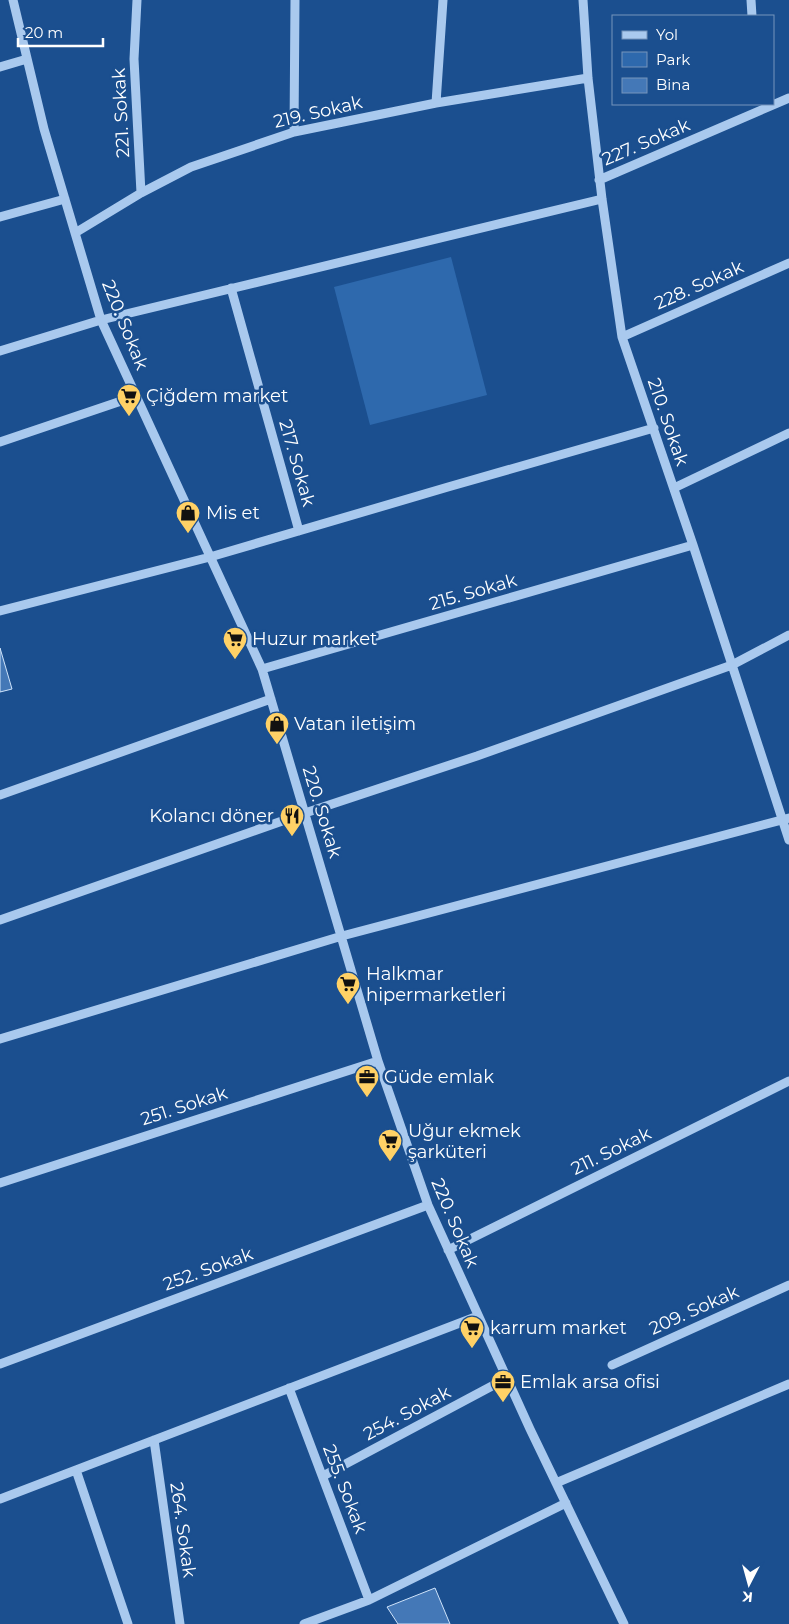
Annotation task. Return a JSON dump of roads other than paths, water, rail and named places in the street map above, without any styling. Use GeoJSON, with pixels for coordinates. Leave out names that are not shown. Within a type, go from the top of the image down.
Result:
{"type":"FeatureCollection","features":[{"type":"Feature","properties":{"kind":"street","name":"220. Sokak"},"geometry":{"type":"LineString","coordinates":[[13,0],[44,129],[101,320],[262,669],[378,1061],[428,1205],[506,1378],[624,1624]]}},
{"type":"Feature","properties":{"kind":"street","name":"221. Sokak"},"geometry":{"type":"LineString","coordinates":[[137,0],[134,59],[141,194]]}},
{"type":"Feature","properties":{"kind":"street"},"geometry":{"type":"LineString","coordinates":[[294,132],[295,0]]}},
{"type":"Feature","properties":{"kind":"street"},"geometry":{"type":"LineString","coordinates":[[436,102],[443,0]]}},
{"type":"Feature","properties":{"kind":"street","name":"210. Sokak"},"geometry":{"type":"LineString","coordinates":[[583,0],[588,78],[599,180],[622,337],[786,820],[789,840]]}},
{"type":"Feature","properties":{"kind":"street"},"geometry":{"type":"LineString","coordinates":[[751,0],[752,15]]}},
{"type":"Feature","properties":{"kind":"street"},"geometry":{"type":"LineString","coordinates":[[0,67],[27,59]]}},
{"type":"Feature","properties":{"kind":"street","name":"219. Sokak"},"geometry":{"type":"LineString","coordinates":[[75,233],[191,167],[294,132],[436,102],[588,78]]}},
{"type":"Feature","properties":{"kind":"street","name":"227. Sokak"},"geometry":{"type":"LineString","coordinates":[[774,102],[789,98]]}},
{"type":"Feature","properties":{"kind":"street","name":"227. Sokak"},"geometry":{"type":"LineString","coordinates":[[599,180],[753,108]]}},
{"type":"Feature","properties":{"kind":"street"},"geometry":{"type":"LineString","coordinates":[[0,217],[65,199]]}},
{"type":"Feature","properties":{"kind":"street"},"geometry":{"type":"LineString","coordinates":[[0,351],[101,320],[602,200]]}},
{"type":"Feature","properties":{"kind":"street","name":"228. Sokak"},"geometry":{"type":"LineString","coordinates":[[622,337],[789,263]]}},
{"type":"Feature","properties":{"kind":"street","name":"217. Sokak"},"geometry":{"type":"LineString","coordinates":[[231,288],[299,530]]}},
{"type":"Feature","properties":{"kind":"street"},"geometry":{"type":"LineString","coordinates":[[0,442],[136,396]]}},
{"type":"Feature","properties":{"kind":"street"},"geometry":{"type":"LineString","coordinates":[[0,611],[210,557],[654,428]]}},
{"type":"Feature","properties":{"kind":"street"},"geometry":{"type":"LineString","coordinates":[[674,488],[789,433]]}},
{"type":"Feature","properties":{"kind":"street","name":"215. Sokak"},"geometry":{"type":"LineString","coordinates":[[262,669],[693,545]]}},
{"type":"Feature","properties":{"kind":"street"},"geometry":{"type":"LineString","coordinates":[[0,920],[306,813],[477,756],[732,665],[789,634]]}},
{"type":"Feature","properties":{"kind":"street"},"geometry":{"type":"LineString","coordinates":[[0,795],[271,699]]}},
{"type":"Feature","properties":{"kind":"street"},"geometry":{"type":"LineString","coordinates":[[0,1039],[342,936],[786,820]]}},
{"type":"Feature","properties":{"kind":"street","name":"251. Sokak"},"geometry":{"type":"LineString","coordinates":[[0,1183],[378,1061]]}},
{"type":"Feature","properties":{"kind":"street","name":"211. Sokak"},"geometry":{"type":"LineString","coordinates":[[448,1250],[789,1081]]}},
{"type":"Feature","properties":{"kind":"street","name":"252. Sokak"},"geometry":{"type":"LineString","coordinates":[[0,1364],[428,1205]]}},
{"type":"Feature","properties":{"kind":"street","name":"209. Sokak"},"geometry":{"type":"LineString","coordinates":[[612,1365],[789,1285]]}},
{"type":"Feature","properties":{"kind":"street"},"geometry":{"type":"LineString","coordinates":[[0,1499],[478,1316]]}},
{"type":"Feature","properties":{"kind":"street","name":"254. Sokak"},"geometry":{"type":"LineString","coordinates":[[323,1476],[506,1378]]}},
{"type":"Feature","properties":{"kind":"street"},"geometry":{"type":"LineString","coordinates":[[556,1483],[789,1384]]}},
{"type":"Feature","properties":{"kind":"street","name":"255. Sokak"},"geometry":{"type":"LineString","coordinates":[[289,1388],[369,1600]]}},
{"type":"Feature","properties":{"kind":"street","name":"264. Sokak"},"geometry":{"type":"LineString","coordinates":[[154,1440],[180,1624]]}},
{"type":"Feature","properties":{"kind":"street"},"geometry":{"type":"LineString","coordinates":[[76,1470],[128,1624]]}},
{"type":"Feature","properties":{"kind":"street"},"geometry":{"type":"LineString","coordinates":[[304,1624],[369,1600],[566,1503]]}},
{"type":"Feature","properties":{"kind":"place","name":"Çiğdem market"},"geometry":{"type":"Point","coordinates":[129,417]}},
{"type":"Feature","properties":{"kind":"place","name":"Mis et"},"geometry":{"type":"Point","coordinates":[188,534]}},
{"type":"Feature","properties":{"kind":"place","name":"Huzur market"},"geometry":{"type":"Point","coordinates":[235,660]}},
{"type":"Feature","properties":{"kind":"place","name":"Vatan iletişim"},"geometry":{"type":"Point","coordinates":[277,745]}},
{"type":"Feature","properties":{"kind":"place","name":"Kolancı döner"},"geometry":{"type":"Point","coordinates":[292,837]}},
{"type":"Feature","properties":{"kind":"place","name":"Halkmar hipermarketleri"},"geometry":{"type":"Point","coordinates":[348,1005]}},
{"type":"Feature","properties":{"kind":"place","name":"Güde emlak"},"geometry":{"type":"Point","coordinates":[367,1098]}},
{"type":"Feature","properties":{"kind":"place","name":"Uğur ekmek şarküteri"},"geometry":{"type":"Point","coordinates":[390,1162]}},
{"type":"Feature","properties":{"kind":"place","name":"karrum market"},"geometry":{"type":"Point","coordinates":[472,1349]}},
{"type":"Feature","properties":{"kind":"place","name":"Emlak arsa ofisi"},"geometry":{"type":"Point","coordinates":[503,1403]}}]}
